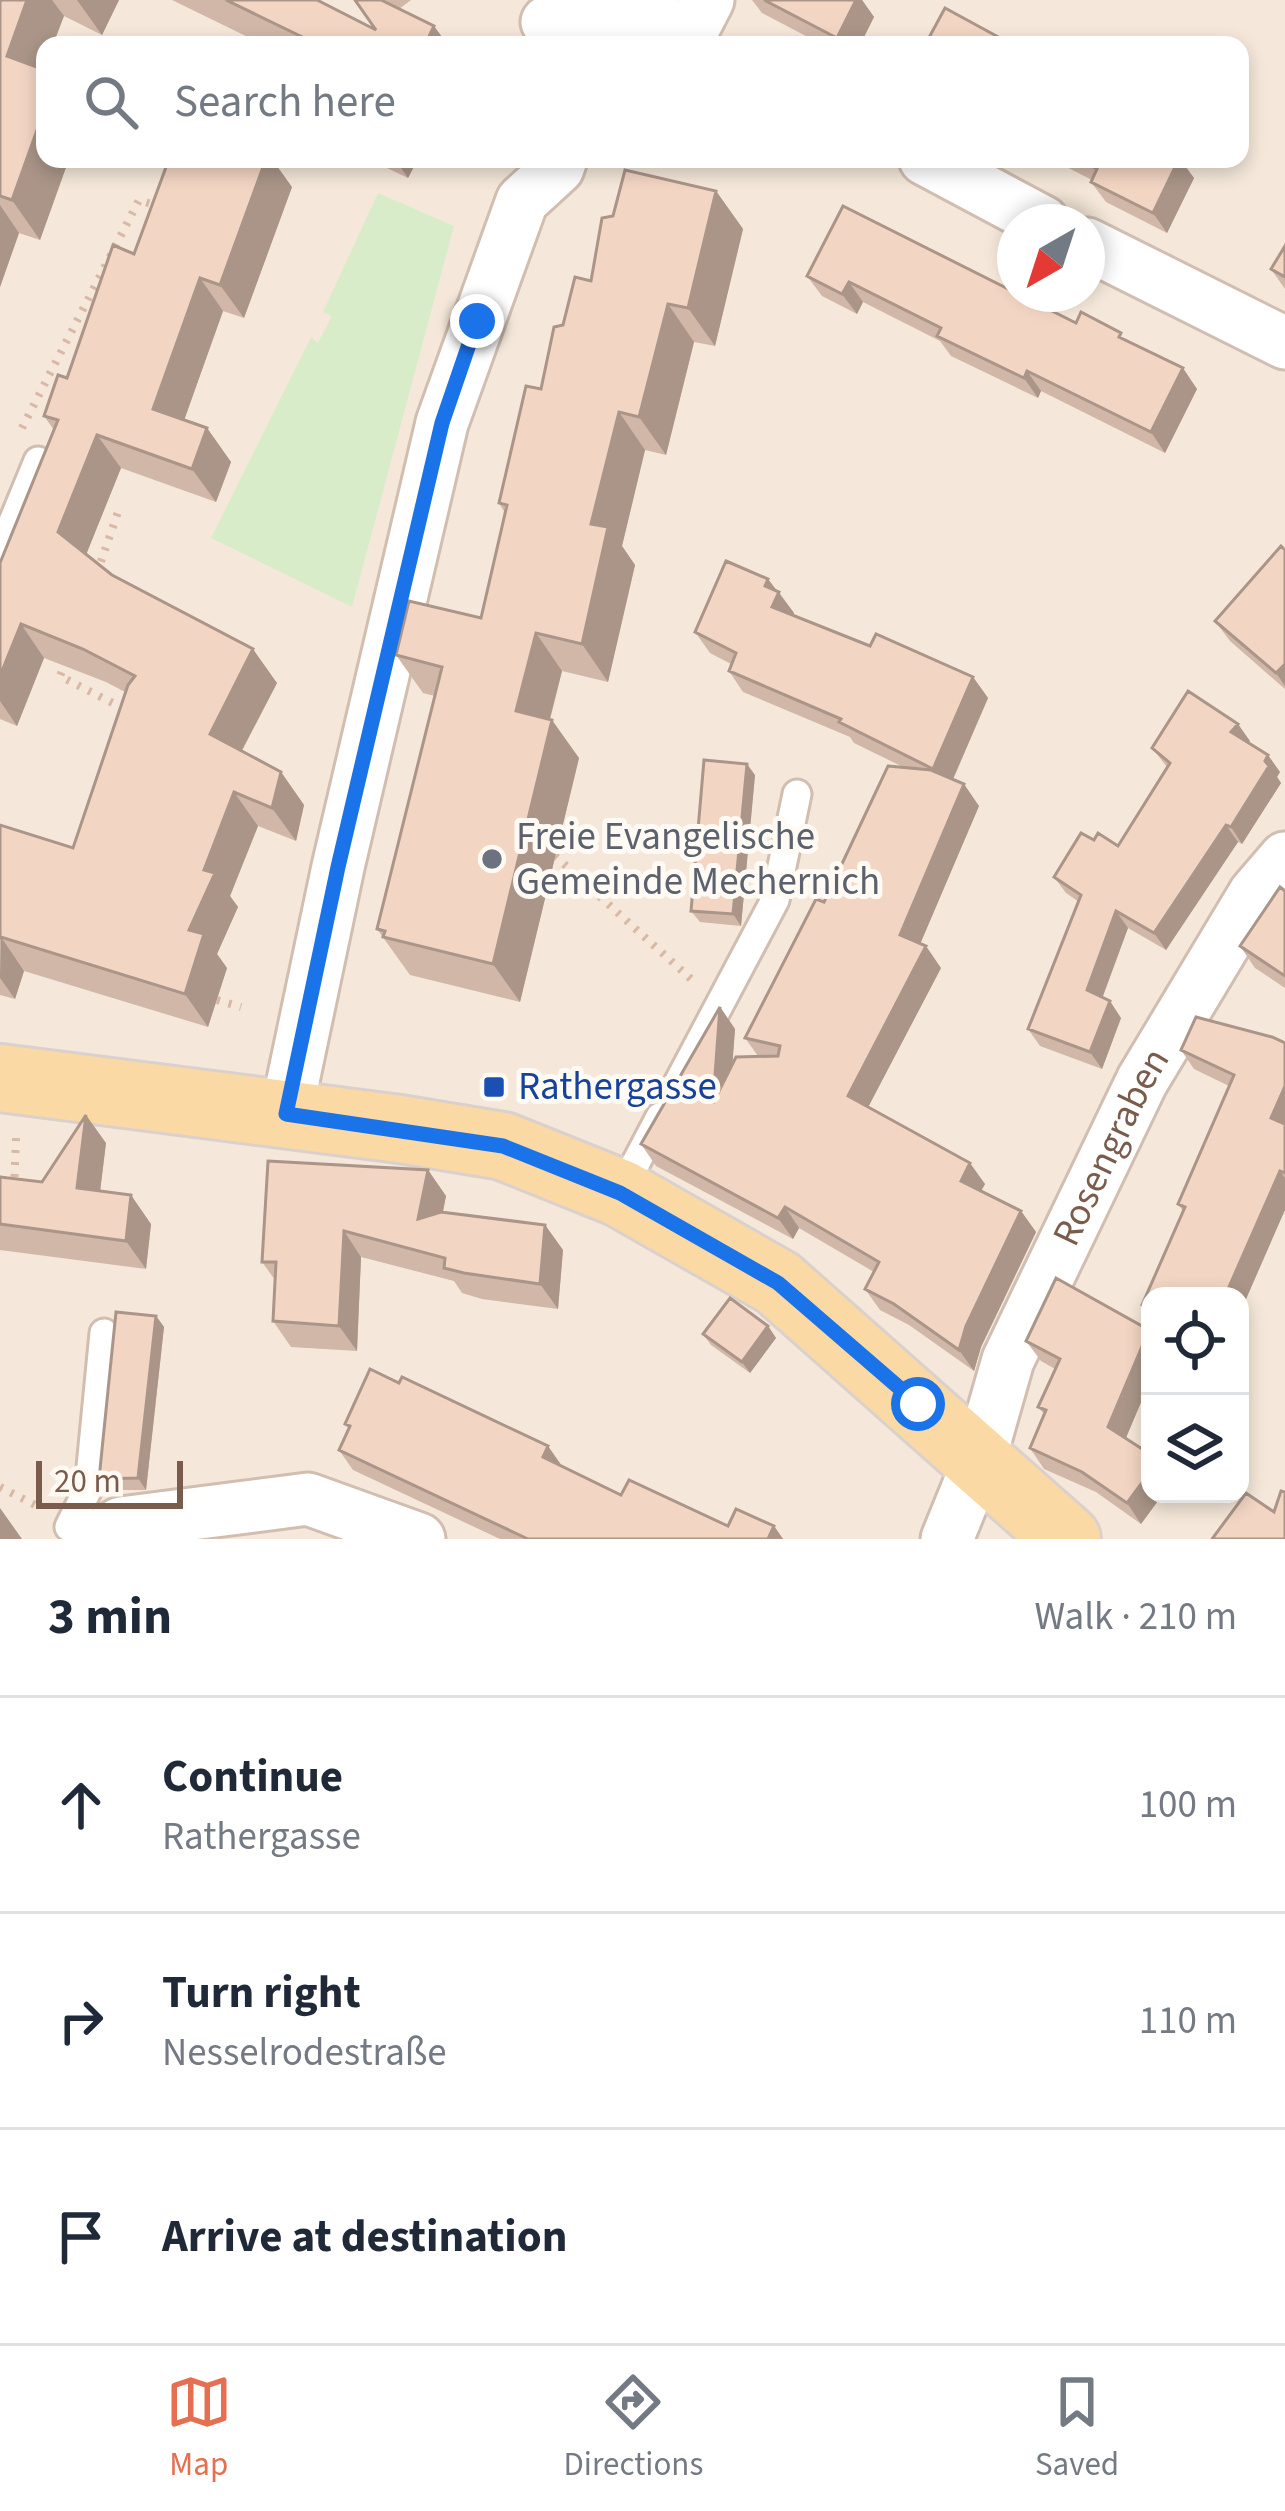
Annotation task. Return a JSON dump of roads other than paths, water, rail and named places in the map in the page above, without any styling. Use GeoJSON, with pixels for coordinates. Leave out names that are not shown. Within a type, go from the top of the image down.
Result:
{"type":"FeatureCollection","features":[{"type":"Feature","properties":{"kind":"main road"},"geometry":{"type":"LineString","coordinates":[[8,1100],[286,1114],[503,1146],[620,1193],[778,1283],[1067,1539]]}},
{"type":"Feature","properties":{"kind":"street"},"geometry":{"type":"LineString","coordinates":[[544,28],[610,13],[707,24]]}},
{"type":"Feature","properties":{"kind":"street"},"geometry":{"type":"LineString","coordinates":[[286,1114],[338,867],[442,423],[515,180],[558,168]]}},
{"type":"Feature","properties":{"kind":"street"},"geometry":{"type":"LineString","coordinates":[[942,168],[1009,204]]}},
{"type":"Feature","properties":{"kind":"street"},"geometry":{"type":"LineString","coordinates":[[1105,253],[1285,343]]}},
{"type":"Feature","properties":{"kind":"street","name":"Rosengraben"},"geometry":{"type":"LineString","coordinates":[[947,1539],[980,1458],[1009,1360],[1142,1082],[1255,893],[1285,858]]}},
{"type":"Feature","properties":{"kind":"street"},"geometry":{"type":"LineString","coordinates":[[90,1539],[121,1522],[308,1498],[419,1539]]}},
{"type":"Feature","properties":{"kind":"lane"},"geometry":{"type":"LineString","coordinates":[[0,553],[38,461]]}},
{"type":"Feature","properties":{"kind":"lane"},"geometry":{"type":"LineString","coordinates":[[620,1193],[775,900],[797,794]]}},
{"type":"Feature","properties":{"kind":"lane"},"geometry":{"type":"LineString","coordinates":[[90,1539],[69,1527],[89,1486],[104,1333]]}},
{"type":"Feature","properties":{"kind":"place","name":"Freie Evangelische Gemeinde Mechernich"},"geometry":{"type":"Point","coordinates":[492,859]}},
{"type":"Feature","properties":{"kind":"place","name":"Rathergasse"},"geometry":{"type":"Point","coordinates":[494,1087]}}]}
